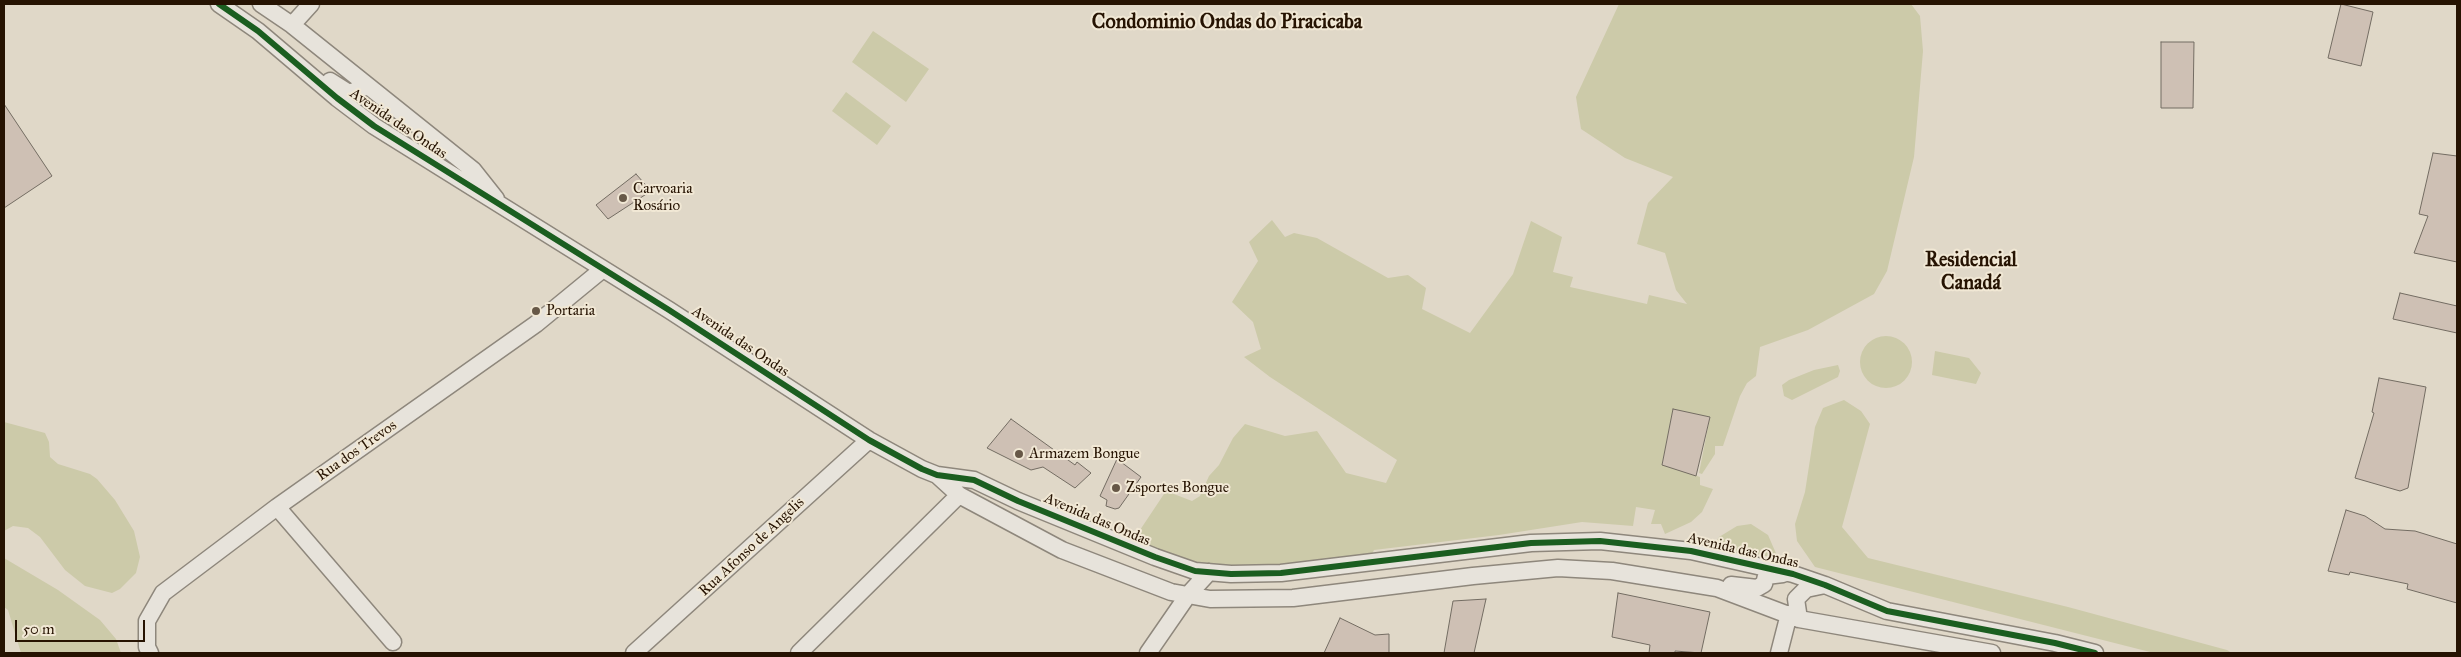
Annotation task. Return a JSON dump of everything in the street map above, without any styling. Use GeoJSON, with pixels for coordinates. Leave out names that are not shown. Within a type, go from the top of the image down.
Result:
{"type":"FeatureCollection","features":[{"type":"Feature","properties":{"kind":"street","name":"Avenida das Ondas"},"geometry":{"type":"LineString","coordinates":[[219,4],[279,49],[337,98],[374,126],[603,269],[869,440],[937,475],[959,495],[1062,550],[1117,573],[1171,592],[1220,599],[1293,598],[1473,576],[1558,568],[1612,571],[1717,588],[1794,617],[1992,653]]}},
{"type":"Feature","properties":{"kind":"street"},"geometry":{"type":"LineString","coordinates":[[292,25],[311,4]]}},
{"type":"Feature","properties":{"kind":"street","name":"Avenida das Ondas"},"geometry":{"type":"LineString","coordinates":[[266,5],[472,170],[486,184],[502,207]]}},
{"type":"Feature","properties":{"kind":"street"},"geometry":{"type":"LineString","coordinates":[[243,21],[266,5]]}},
{"type":"Feature","properties":{"kind":"street"},"geometry":{"type":"LineString","coordinates":[[279,49],[349,93],[368,86]]}},
{"type":"Feature","properties":{"kind":"street"},"geometry":{"type":"LineString","coordinates":[[374,126],[391,127],[451,164],[472,170]]}},
{"type":"Feature","properties":{"kind":"street","name":"Rua dos Trevos"},"geometry":{"type":"LineString","coordinates":[[150,653],[147,647],[147,621],[163,593],[277,507],[536,324],[603,269]]}},
{"type":"Feature","properties":{"kind":"street","name":"Rua Afonso de Angelis"},"geometry":{"type":"LineString","coordinates":[[634,653],[869,440]]}},
{"type":"Feature","properties":{"kind":"street","name":"Avenida das Ondas"},"geometry":{"type":"LineString","coordinates":[[937,475],[974,480],[1028,505],[1155,557],[1196,571],[1232,574],[1281,573],[1531,543],[1600,541],[1691,551],[1793,574],[1887,611],[2055,643],[2095,653]]}},
{"type":"Feature","properties":{"kind":"street"},"geometry":{"type":"LineString","coordinates":[[799,653],[959,495]]}},
{"type":"Feature","properties":{"kind":"street"},"geometry":{"type":"LineString","coordinates":[[1016,524],[1028,505]]}},
{"type":"Feature","properties":{"kind":"street"},"geometry":{"type":"LineString","coordinates":[[277,507],[393,642]]}},
{"type":"Feature","properties":{"kind":"street"},"geometry":{"type":"LineString","coordinates":[[1043,539],[1058,516]]}},
{"type":"Feature","properties":{"kind":"street"},"geometry":{"type":"LineString","coordinates":[[1148,653],[1188,594],[1209,572]]}},
{"type":"Feature","properties":{"kind":"street"},"geometry":{"type":"LineString","coordinates":[[1694,583],[1727,584],[1750,589],[1764,584],[1766,576],[1777,573],[1793,574]]}},
{"type":"Feature","properties":{"kind":"street"},"geometry":{"type":"LineString","coordinates":[[1779,653],[1794,617],[1796,599],[1806,589],[1825,585]]}},
{"type":"Feature","properties":{"kind":"shaded area"},"geometry":{"type":"Polygon","coordinates":[[[1619,4],[1911,4],[1920,16],[1923,51],[1914,157],[1887,271],[1874,294],[1808,330],[1760,347],[1756,376],[1747,383],[1740,396],[1723,446],[1715,446],[1715,454],[1702,474],[1699,473],[1710,417],[1673,410],[1662,464],[1700,477],[1700,485],[1713,489],[1702,512],[1691,522],[1665,534],[1661,524],[1651,524],[1655,510],[1636,507],[1633,526],[1582,522],[1499,535],[1374,550],[1370,558],[1282,565],[1241,567],[1199,564],[1132,542],[1166,491],[1192,501],[1200,496],[1209,476],[1219,465],[1233,438],[1245,424],[1285,436],[1317,431],[1346,473],[1386,483],[1397,460],[1270,377],[1244,357],[1261,349],[1253,322],[1232,302],[1258,261],[1249,242],[1272,220],[1285,237],[1294,233],[1317,238],[1388,278],[1408,275],[1426,288],[1422,309],[1470,333],[1513,274],[1531,221],[1562,237],[1553,272],[1573,277],[1570,287],[1647,304],[1649,295],[1687,304],[1676,290],[1665,253],[1637,244],[1648,203],[1673,177],[1625,158],[1581,129],[1576,97],[1619,4]]]}},
{"type":"Feature","properties":{"kind":"shaded area"},"geometry":{"type":"Polygon","coordinates":[[[873,31],[929,69],[906,102],[852,62],[873,31]]]}},
{"type":"Feature","properties":{"kind":"shaded area"},"geometry":{"type":"Polygon","coordinates":[[[846,92],[891,126],[877,145],[832,111],[846,92]]]}},
{"type":"Feature","properties":{"kind":"shaded area"},"geometry":{"type":"Polygon","coordinates":[[[1881,336],[1891,336],[1905,343],[1912,357],[1912,367],[1905,381],[1891,388],[1881,388],[1871,384],[1864,377],[1860,367],[1860,357],[1864,347],[1871,340],[1881,336]]]}},
{"type":"Feature","properties":{"kind":"shaded area"},"geometry":{"type":"Polygon","coordinates":[[[1935,351],[1969,358],[1981,373],[1976,384],[1932,375],[1935,351]]]}},
{"type":"Feature","properties":{"kind":"shaded area"},"geometry":{"type":"Polygon","coordinates":[[[1838,365],[1840,371],[1838,377],[1792,400],[1784,396],[1782,385],[1789,380],[1814,370],[1838,365]]]}},
{"type":"Feature","properties":{"kind":"shaded area"},"geometry":{"type":"Polygon","coordinates":[[[1844,400],[1861,411],[1870,424],[1842,527],[1868,558],[2068,607],[2227,650],[2232,653],[2154,653],[1815,567],[1797,541],[1795,524],[1805,492],[1815,427],[1823,408],[1844,400]]]}},
{"type":"Feature","properties":{"kind":"shaded area"},"geometry":{"type":"Polygon","coordinates":[[[4,422],[45,433],[49,442],[50,457],[58,464],[90,474],[97,479],[115,500],[134,531],[140,557],[136,573],[120,589],[112,593],[85,586],[65,570],[40,537],[28,528],[13,526],[4,531],[4,422]]]}},
{"type":"Feature","properties":{"kind":"shaded area"},"geometry":{"type":"Polygon","coordinates":[[[1751,524],[1768,535],[1778,558],[1713,547],[1719,537],[1737,526],[1751,524]]]}},
{"type":"Feature","properties":{"kind":"shaded area"},"geometry":{"type":"Polygon","coordinates":[[[4,558],[58,590],[100,620],[116,639],[121,653],[21,653],[8,610],[4,607],[4,558]]]}},
{"type":"Feature","properties":{"kind":"building"},"geometry":{"type":"Polygon","coordinates":[[[2341,4],[2373,12],[2361,66],[2328,58],[2341,4]]]}},
{"type":"Feature","properties":{"kind":"building"},"geometry":{"type":"Polygon","coordinates":[[[2161,42],[2194,42],[2193,108],[2161,108],[2161,42]]]}},
{"type":"Feature","properties":{"kind":"building"},"geometry":{"type":"Polygon","coordinates":[[[4,104],[52,176],[4,208],[4,104]]]}},
{"type":"Feature","properties":{"kind":"building"},"geometry":{"type":"Polygon","coordinates":[[[2433,153],[2457,156],[2457,262],[2414,253],[2428,216],[2419,214],[2433,153]]]}},
{"type":"Feature","properties":{"kind":"building","name":"Carvoaria Rosário"},"geometry":{"type":"Polygon","coordinates":[[[636,174],[651,191],[608,219],[596,205],[636,174]]]}},
{"type":"Feature","properties":{"kind":"building"},"geometry":{"type":"Polygon","coordinates":[[[2400,293],[2457,306],[2457,333],[2393,319],[2400,293]]]}},
{"type":"Feature","properties":{"kind":"building"},"geometry":{"type":"Polygon","coordinates":[[[2379,378],[2426,387],[2408,488],[2400,491],[2355,478],[2374,413],[2372,412],[2379,378]]]}},
{"type":"Feature","properties":{"kind":"building"},"geometry":{"type":"Polygon","coordinates":[[[1673,409],[1710,417],[1696,476],[1662,465],[1673,409]]]}},
{"type":"Feature","properties":{"kind":"building"},"geometry":{"type":"Polygon","coordinates":[[[1011,419],[1075,465],[1077,462],[1091,473],[1075,488],[1043,467],[1031,470],[987,448],[1011,419]]]}},
{"type":"Feature","properties":{"kind":"building"},"geometry":{"type":"Polygon","coordinates":[[[1117,459],[1141,477],[1119,508],[1115,509],[1106,506],[1107,500],[1100,496],[1117,459]]]}},
{"type":"Feature","properties":{"kind":"building"},"geometry":{"type":"Polygon","coordinates":[[[2346,510],[2365,516],[2385,529],[2415,531],[2457,544],[2457,603],[2407,589],[2408,584],[2350,572],[2349,575],[2328,571],[2346,510]]]}},
{"type":"Feature","properties":{"kind":"building"},"geometry":{"type":"Polygon","coordinates":[[[1618,593],[1710,612],[1701,653],[1675,651],[1675,653],[1649,653],[1650,645],[1612,637],[1618,593]]]}},
{"type":"Feature","properties":{"kind":"building"},"geometry":{"type":"Polygon","coordinates":[[[1486,599],[1474,653],[1444,653],[1453,601],[1486,599]]]}},
{"type":"Feature","properties":{"kind":"building"},"geometry":{"type":"Polygon","coordinates":[[[1340,618],[1375,635],[1389,634],[1389,653],[1324,653],[1340,618]]]}},
{"type":"Feature","properties":{"kind":"cycle path"},"geometry":{"type":"LineString","coordinates":[[219,4],[258,31],[337,98],[374,126],[669,310],[869,440],[922,469],[937,475],[974,480],[1018,501],[1155,557],[1195,571],[1231,574],[1281,573],[1531,543],[1600,541],[1691,551],[1793,574],[1887,611],[2055,643],[2095,653]]}},
{"type":"Feature","properties":{"kind":"place","name":"Carvoaria Rosário"},"geometry":{"type":"Point","coordinates":[623,198]}},
{"type":"Feature","properties":{"kind":"place","name":"Portaria"},"geometry":{"type":"Point","coordinates":[536,311]}},
{"type":"Feature","properties":{"kind":"place","name":"Armazem Bongue"},"geometry":{"type":"Point","coordinates":[1019,454]}},
{"type":"Feature","properties":{"kind":"place","name":"Zsportes Bongue"},"geometry":{"type":"Point","coordinates":[1116,488]}},
{"type":"Feature","properties":{"kind":"district","name":"Condominio Ondas do Piracicaba"},"geometry":{"type":"Point","coordinates":[1227,23]}},
{"type":"Feature","properties":{"kind":"district","name":"Residencial Canadá"},"geometry":{"type":"Point","coordinates":[1971,272]}}]}
